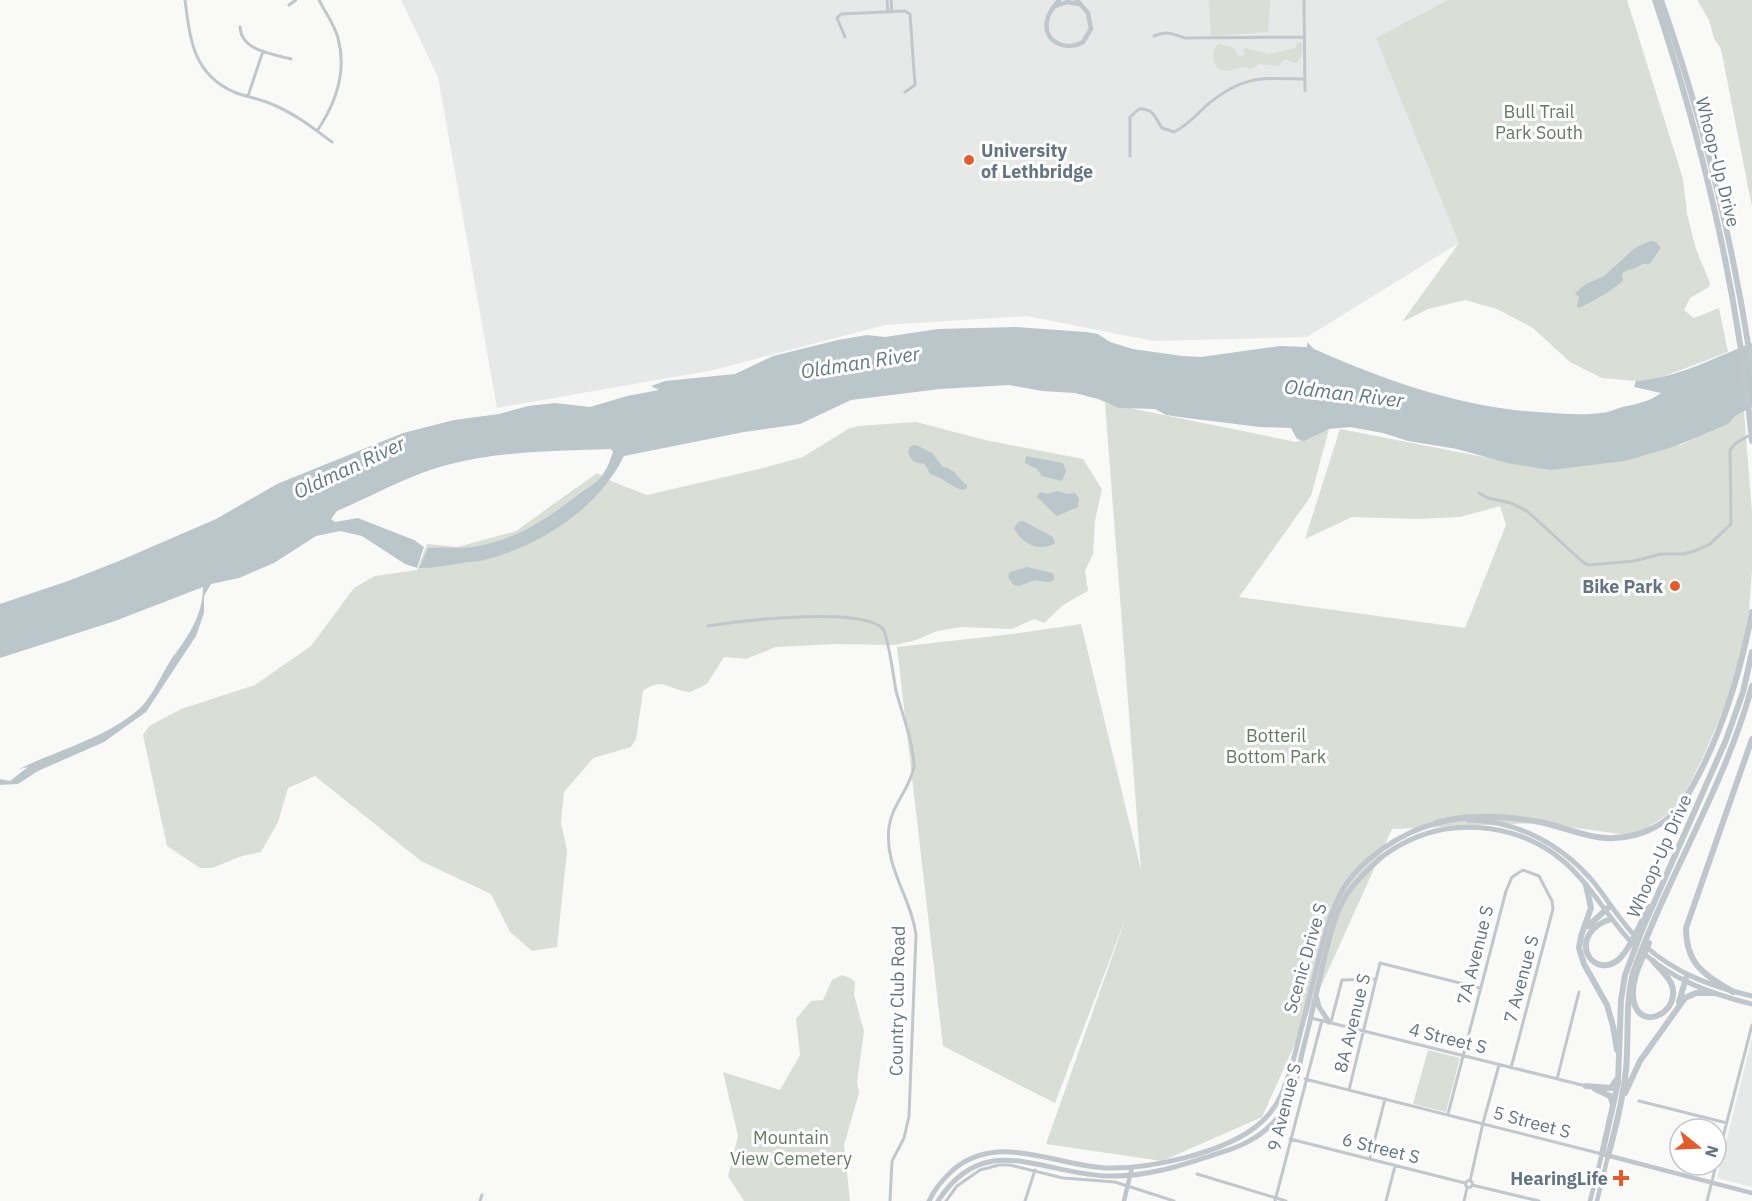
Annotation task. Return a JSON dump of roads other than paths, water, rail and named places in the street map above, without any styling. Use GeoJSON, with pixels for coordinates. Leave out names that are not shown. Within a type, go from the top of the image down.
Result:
{"type":"FeatureCollection","features":[{"type":"Feature","properties":{"kind":"highway","name":"Whoop-Up Drive"},"geometry":{"type":"LineString","coordinates":[[1655,0],[1701,148],[1715,209],[1745,369],[1752,441]]}},
{"type":"Feature","properties":{"kind":"highway","name":"Whoop-Up Drive"},"geometry":{"type":"LineString","coordinates":[[1661,0],[1708,156],[1739,288],[1752,370]]}},
{"type":"Feature","properties":{"kind":"highway"},"geometry":{"type":"LineString","coordinates":[[1436,823],[1457,818],[1517,819],[1539,822],[1597,837],[1615,838],[1634,836],[1658,826],[1682,804],[1716,739],[1739,672],[1752,612]]}},
{"type":"Feature","properties":{"kind":"highway","name":"Whoop-Up Drive"},"geometry":{"type":"LineString","coordinates":[[1605,1155],[1618,1076],[1621,1000],[1625,975],[1726,740],[1743,692],[1752,652]]}},
{"type":"Feature","properties":{"kind":"highway","name":"Whoop-Up Drive"},"geometry":{"type":"LineString","coordinates":[[1622,1099],[1626,1068],[1630,983],[1639,956],[1728,755],[1752,686]]}},
{"type":"Feature","properties":{"kind":"highway"},"geometry":{"type":"LineString","coordinates":[[1733,992],[1708,977],[1693,961],[1686,946],[1686,928],[1752,738]]}},
{"type":"Feature","properties":{"kind":"highway"},"geometry":{"type":"LineString","coordinates":[[1611,918],[1598,922],[1585,945],[1586,953],[1592,960],[1604,965],[1617,960],[1624,954],[1671,867]]}},
{"type":"Feature","properties":{"kind":"highway"},"geometry":{"type":"LineString","coordinates":[[1586,885],[1591,908],[1579,942],[1580,956],[1602,994],[1610,1015],[1619,1064]]}},
{"type":"Feature","properties":{"kind":"highway"},"geometry":{"type":"LineString","coordinates":[[1654,958],[1672,989],[1668,1009],[1658,1017],[1643,1015],[1636,1008],[1634,988],[1666,896]]}},
{"type":"Feature","properties":{"kind":"highway"},"geometry":{"type":"LineString","coordinates":[[1583,930],[1607,908]]}},
{"type":"Feature","properties":{"kind":"highway"},"geometry":{"type":"LineString","coordinates":[[1674,1014],[1686,978]]}},
{"type":"Feature","properties":{"kind":"highway"},"geometry":{"type":"LineString","coordinates":[[1605,1155],[1622,1099],[1640,1061],[1686,998],[1691,994],[1713,993]]}},
{"type":"Feature","properties":{"kind":"highway"},"geometry":{"type":"LineString","coordinates":[[1586,1086],[1611,1088],[1618,1076]]}},
{"type":"Feature","properties":{"kind":"highway"},"geometry":{"type":"LineString","coordinates":[[1586,1086],[1610,1096],[1614,1106]]}},
{"type":"Feature","properties":{"kind":"main road","name":"Scenic Drive S"},"geometry":{"type":"LineString","coordinates":[[929,1201],[934,1191],[960,1164],[993,1152],[1024,1153],[1084,1166],[1157,1165],[1229,1142],[1259,1125],[1271,1113],[1286,1087],[1327,929],[1341,891],[1363,865],[1380,850],[1409,833],[1436,823],[1466,820],[1492,822],[1535,835],[1569,858],[1592,881],[1611,918],[1626,936],[1654,958],[1713,993],[1752,1004]]}},
{"type":"Feature","properties":{"kind":"main road","name":"Scenic Drive S"},"geometry":{"type":"LineString","coordinates":[[938,1201],[947,1188],[964,1172],[983,1162],[1014,1159],[1064,1171],[1092,1175],[1130,1176],[1181,1166],[1238,1147],[1263,1132],[1276,1119],[1288,1100],[1332,930],[1349,891],[1388,852],[1420,836],[1439,830],[1481,827],[1513,834],[1545,848],[1563,861],[1654,958]]}},
{"type":"Feature","properties":{"kind":"main road","name":"Scenic Drive S"},"geometry":{"type":"LineString","coordinates":[[1686,978],[1752,996]]}},
{"type":"Feature","properties":{"kind":"main road"},"geometry":{"type":"LineString","coordinates":[[1316,996],[1319,1007],[1330,1022]]}},
{"type":"Feature","properties":{"kind":"street"},"geometry":{"type":"LineString","coordinates":[[185,0],[191,42],[201,65],[214,79],[224,87],[285,110],[332,142]]}},
{"type":"Feature","properties":{"kind":"street"},"geometry":{"type":"LineString","coordinates":[[288,5],[296,0]]}},
{"type":"Feature","properties":{"kind":"street"},"geometry":{"type":"LineString","coordinates":[[317,131],[331,109],[337,94],[341,67],[338,37],[318,0]]}},
{"type":"Feature","properties":{"kind":"street"},"geometry":{"type":"LineString","coordinates":[[889,0],[890,12]]}},
{"type":"Feature","properties":{"kind":"street"},"geometry":{"type":"LineString","coordinates":[[1059,0],[1047,20],[1049,35],[1059,45],[1072,47],[1083,42],[1091,29],[1091,18],[1077,0]]}},
{"type":"Feature","properties":{"kind":"street"},"geometry":{"type":"LineString","coordinates":[[1304,0],[1305,90]]}},
{"type":"Feature","properties":{"kind":"street"},"geometry":{"type":"LineString","coordinates":[[1051,10],[1067,2],[1082,6]]}},
{"type":"Feature","properties":{"kind":"street"},"geometry":{"type":"LineString","coordinates":[[845,38],[837,21],[841,14],[905,11],[911,16],[915,85],[905,92]]}},
{"type":"Feature","properties":{"kind":"street"},"geometry":{"type":"LineString","coordinates":[[240,27],[248,44],[291,59]]}},
{"type":"Feature","properties":{"kind":"street"},"geometry":{"type":"LineString","coordinates":[[1154,36],[1175,32],[1185,38],[1305,37]]}},
{"type":"Feature","properties":{"kind":"street"},"geometry":{"type":"LineString","coordinates":[[248,96],[263,51]]}},
{"type":"Feature","properties":{"kind":"street"},"geometry":{"type":"LineString","coordinates":[[1130,156],[1130,117],[1139,108],[1149,110],[1156,116],[1162,128],[1174,132],[1224,92],[1245,81],[1260,78],[1305,79]]}},
{"type":"Feature","properties":{"kind":"street"},"geometry":{"type":"LineString","coordinates":[[1479,493],[1488,498],[1511,502],[1527,511],[1584,563],[1593,566],[1634,561],[1661,554],[1683,554],[1710,544],[1731,524],[1730,450],[1736,442],[1752,434]]}},
{"type":"Feature","properties":{"kind":"street","name":"Country Club Road"},"geometry":{"type":"LineString","coordinates":[[708,626],[758,620],[830,617],[871,623],[881,627],[886,636],[914,767],[911,779],[892,814],[889,828],[889,850],[894,873],[911,913],[916,935],[909,1116],[904,1138],[892,1161],[890,1201]]}},
{"type":"Feature","properties":{"kind":"street","name":"7 Avenue S"},"geometry":{"type":"LineString","coordinates":[[1511,1068],[1553,909],[1550,897],[1537,874],[1523,870],[1514,874]]}},
{"type":"Feature","properties":{"kind":"street","name":"7A Avenue S"},"geometry":{"type":"LineString","coordinates":[[1448,1114],[1498,915],[1514,874]]}},
{"type":"Feature","properties":{"kind":"street","name":"8A Avenue S"},"geometry":{"type":"LineString","coordinates":[[1349,1090],[1380,963],[1480,988]]}},
{"type":"Feature","properties":{"kind":"street"},"geometry":{"type":"LineString","coordinates":[[1330,1022],[1342,980],[1376,979]]}},
{"type":"Feature","properties":{"kind":"street"},"geometry":{"type":"LineString","coordinates":[[1557,1079],[1580,992]]}},
{"type":"Feature","properties":{"kind":"street","name":"4 Street S"},"geometry":{"type":"LineString","coordinates":[[1304,1016],[1586,1086]]}},
{"type":"Feature","properties":{"kind":"street","name":"9 Avenue S"},"geometry":{"type":"LineString","coordinates":[[1275,1200],[1322,1020]]}},
{"type":"Feature","properties":{"kind":"street"},"geometry":{"type":"LineString","coordinates":[[1728,1118],[1752,1025]]}},
{"type":"Feature","properties":{"kind":"street"},"geometry":{"type":"LineString","coordinates":[[1472,1185],[1470,1181],[1483,1123],[1499,1065]]}},
{"type":"Feature","properties":{"kind":"street","name":"5 Street S"},"geometry":{"type":"LineString","coordinates":[[1305,1079],[1752,1193]]}},
{"type":"Feature","properties":{"kind":"street"},"geometry":{"type":"LineString","coordinates":[[1370,1159],[1385,1099]]}},
{"type":"Feature","properties":{"kind":"street"},"geometry":{"type":"LineString","coordinates":[[1639,1101],[1706,1117]]}},
{"type":"Feature","properties":{"kind":"street","name":"6 Street S"},"geometry":{"type":"LineString","coordinates":[[1290,1139],[1465,1183]]}},
{"type":"Feature","properties":{"kind":"street"},"geometry":{"type":"LineString","coordinates":[[1590,1201],[1605,1155]]}},
{"type":"Feature","properties":{"kind":"street"},"geometry":{"type":"LineString","coordinates":[[1597,1201],[1605,1155]]}},
{"type":"Feature","properties":{"kind":"street"},"geometry":{"type":"LineString","coordinates":[[946,1201],[957,1186],[980,1170],[999,1165],[1010,1165],[1063,1178],[1115,1182],[1174,1201]]}},
{"type":"Feature","properties":{"kind":"street"},"geometry":{"type":"LineString","coordinates":[[1386,1201],[1395,1166]]}},
{"type":"Feature","properties":{"kind":"street"},"geometry":{"type":"LineString","coordinates":[[1124,1201],[1132,1167]]}},
{"type":"Feature","properties":{"kind":"street"},"geometry":{"type":"LineString","coordinates":[[1025,1201],[1035,1170]]}},
{"type":"Feature","properties":{"kind":"street"},"geometry":{"type":"LineString","coordinates":[[1197,1174],[1275,1200],[1287,1201]]}},
{"type":"Feature","properties":{"kind":"street"},"geometry":{"type":"LineString","coordinates":[[1707,1201],[1712,1177]]}},
{"type":"Feature","properties":{"kind":"street"},"geometry":{"type":"LineString","coordinates":[[1464,1201],[1467,1188],[1465,1183],[1470,1181]]}},
{"type":"Feature","properties":{"kind":"street"},"geometry":{"type":"LineString","coordinates":[[1467,1188],[1472,1185],[1539,1201]]}},
{"type":"Feature","properties":{"kind":"street"},"geometry":{"type":"LineString","coordinates":[[480,1201],[482,1195]]}},
{"type":"Feature","properties":{"kind":"water"},"geometry":{"type":"Polygon","coordinates":[[[1650,241],[1656,242],[1661,248],[1649,264],[1642,264],[1622,273],[1623,280],[1616,287],[1579,308],[1577,306],[1579,297],[1575,293],[1586,284],[1604,276],[1635,248],[1650,241]]]}},
{"type":"Feature","properties":{"kind":"water","name":"Oldman River"},"geometry":{"type":"Polygon","coordinates":[[[1016,327],[1086,332],[1098,334],[1110,342],[1133,349],[1201,357],[1280,346],[1307,347],[1307,342],[1314,349],[1368,371],[1451,398],[1508,409],[1577,414],[1606,412],[1646,401],[1661,393],[1634,387],[1636,381],[1681,372],[1752,343],[1752,407],[1735,416],[1728,424],[1676,446],[1625,461],[1550,470],[1507,463],[1457,449],[1408,441],[1383,433],[1350,427],[1329,429],[1304,441],[1297,439],[1291,428],[1260,427],[1187,418],[1166,415],[1155,409],[1119,408],[1075,393],[1042,391],[1009,385],[940,389],[851,400],[800,424],[744,432],[624,456],[599,493],[583,509],[546,535],[505,554],[484,560],[419,568],[428,548],[478,546],[520,533],[544,519],[599,479],[607,468],[613,452],[611,449],[521,453],[455,463],[397,483],[337,511],[331,519],[335,522],[358,518],[414,540],[424,547],[417,568],[405,564],[362,536],[340,531],[316,536],[274,563],[239,578],[211,584],[204,596],[204,613],[196,636],[146,712],[104,742],[38,771],[18,784],[0,785],[0,779],[10,781],[28,767],[19,769],[97,736],[139,709],[194,625],[203,587],[115,621],[0,658],[0,604],[119,561],[216,519],[277,484],[403,433],[454,420],[499,414],[528,406],[555,403],[590,407],[627,396],[659,390],[651,386],[665,381],[735,374],[773,356],[838,340],[867,335],[885,337],[938,329],[1016,327]]]}},
{"type":"Feature","properties":{"kind":"water"},"geometry":{"type":"Polygon","coordinates":[[[916,445],[932,453],[943,467],[953,472],[967,485],[967,488],[963,490],[954,487],[930,474],[924,464],[913,461],[908,452],[911,446],[916,445]]]}},
{"type":"Feature","properties":{"kind":"water"},"geometry":{"type":"Polygon","coordinates":[[[1026,456],[1063,463],[1066,471],[1062,481],[1042,476],[1037,469],[1025,463],[1026,456]]]}},
{"type":"Feature","properties":{"kind":"water"},"geometry":{"type":"Polygon","coordinates":[[[1057,491],[1075,493],[1079,498],[1078,507],[1057,516],[1037,497],[1040,492],[1047,494],[1057,491]]]}},
{"type":"Feature","properties":{"kind":"water"},"geometry":{"type":"Polygon","coordinates":[[[1023,521],[1053,537],[1055,543],[1037,547],[1026,542],[1014,528],[1018,522],[1023,521]]]}},
{"type":"Feature","properties":{"kind":"water"},"geometry":{"type":"Polygon","coordinates":[[[1027,567],[1052,573],[1054,580],[1033,581],[1019,586],[1013,584],[1008,576],[1010,572],[1027,567]]]}},
{"type":"Feature","properties":{"kind":"place","name":"University of Lethbridge"},"geometry":{"type":"Point","coordinates":[969,160]}},
{"type":"Feature","properties":{"kind":"place","name":"Bike Park"},"geometry":{"type":"Point","coordinates":[1675,586]}},
{"type":"Feature","properties":{"kind":"place","name":"HearingLife"},"geometry":{"type":"Point","coordinates":[1621,1178]}},
{"type":"Feature","properties":{"kind":"park label","name":"Bull Trail Park South"},"geometry":{"type":"Point","coordinates":[1539,121]}},
{"type":"Feature","properties":{"kind":"park label","name":"Botteril Bottom Park"},"geometry":{"type":"Point","coordinates":[1276,745]}},
{"type":"Feature","properties":{"kind":"park label","name":"Mountain View Cemetery"},"geometry":{"type":"Point","coordinates":[791,1147]}}]}
